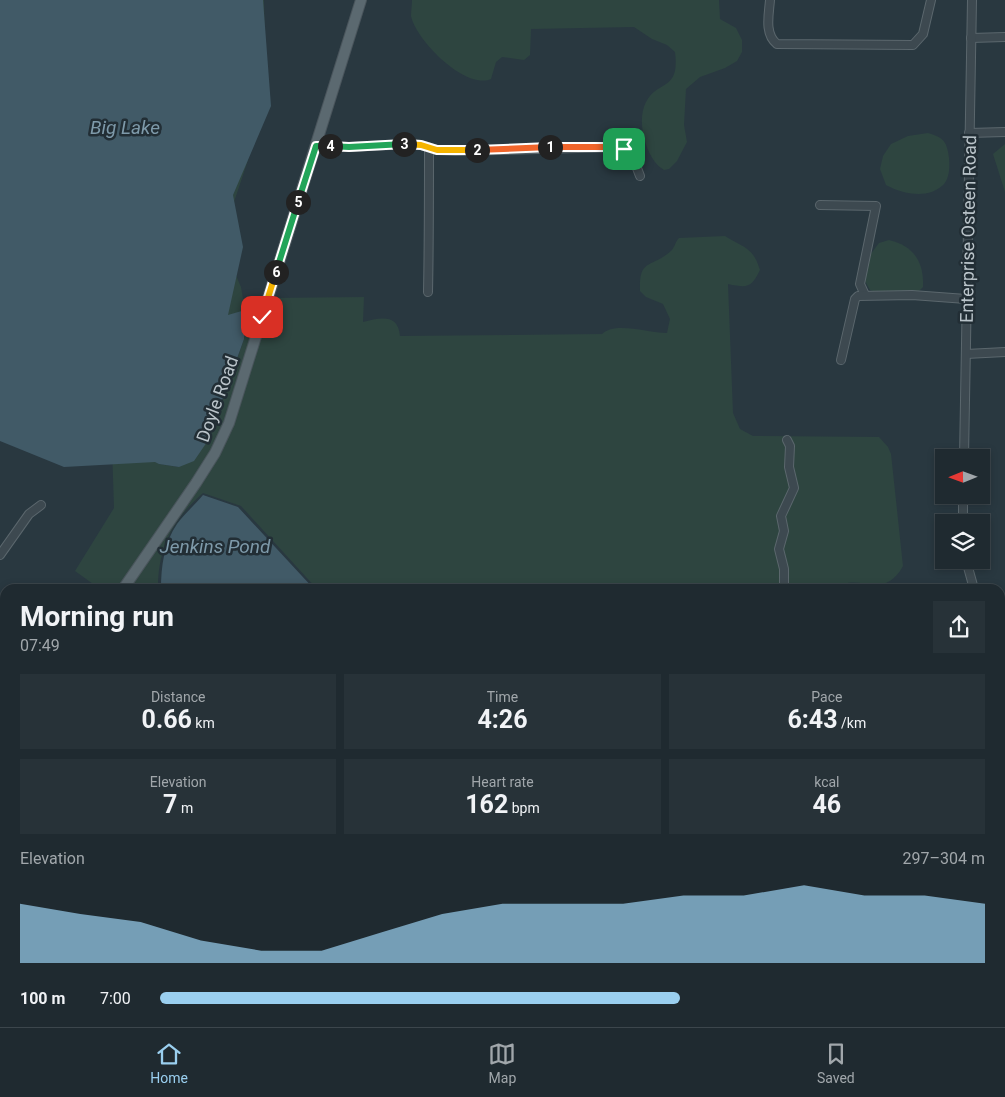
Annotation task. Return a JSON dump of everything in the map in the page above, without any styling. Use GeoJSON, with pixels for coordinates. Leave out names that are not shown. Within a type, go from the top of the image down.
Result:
{"type":"FeatureCollection","features":[{"type":"Feature","properties":{"kind":"main road","name":"Doyle Road"},"geometry":{"type":"LineString","coordinates":[[126,584],[215,453],[229,422],[361,0]]}},
{"type":"Feature","properties":{"kind":"street"},"geometry":{"type":"LineString","coordinates":[[770,0],[769,34],[772,41],[776,44],[913,45],[923,34],[931,0]]}},
{"type":"Feature","properties":{"kind":"street","name":"Enterprise Osteen Road"},"geometry":{"type":"LineString","coordinates":[[964,449],[972,0]]}},
{"type":"Feature","properties":{"kind":"street"},"geometry":{"type":"LineString","coordinates":[[971,38],[1005,37]]}},
{"type":"Feature","properties":{"kind":"street"},"geometry":{"type":"LineString","coordinates":[[969,133],[1005,132]]}},
{"type":"Feature","properties":{"kind":"street"},"geometry":{"type":"LineString","coordinates":[[316,146],[349,147],[410,144],[455,150],[618,147],[632,155],[640,176]]}},
{"type":"Feature","properties":{"kind":"street"},"geometry":{"type":"LineString","coordinates":[[428,292],[429,148]]}},
{"type":"Feature","properties":{"kind":"street"},"geometry":{"type":"LineString","coordinates":[[820,205],[876,206],[860,284],[865,296]]}},
{"type":"Feature","properties":{"kind":"street"},"geometry":{"type":"LineString","coordinates":[[841,360],[855,299],[858,296],[912,295],[966,299]]}},
{"type":"Feature","properties":{"kind":"street"},"geometry":{"type":"LineString","coordinates":[[966,354],[1005,352]]}},
{"type":"Feature","properties":{"kind":"street"},"geometry":{"type":"LineString","coordinates":[[784,584],[784,569],[779,549],[784,530],[781,516],[794,488],[789,468],[790,446],[787,440]]}},
{"type":"Feature","properties":{"kind":"street"},"geometry":{"type":"LineString","coordinates":[[0,556],[29,514],[41,505]]}},
{"type":"Feature","properties":{"kind":"street"},"geometry":{"type":"LineString","coordinates":[[968,569],[973,584]]}},
{"type":"Feature","properties":{"kind":"green space","name":"Big Lake"},"geometry":{"type":"Polygon","coordinates":[[[119,0],[264,0],[265,47],[248,160],[232,208],[234,271],[241,287],[243,299],[265,298],[227,422],[213,452],[122,584],[93,584],[75,571],[114,508],[112,447],[0,417],[119,0]],[[245,310],[225,317],[159,464],[179,467],[221,405],[244,339],[245,310]]]}},
{"type":"Feature","properties":{"kind":"green space"},"geometry":{"type":"Polygon","coordinates":[[[412,0],[719,0],[720,19],[736,28],[742,40],[742,52],[737,61],[725,68],[700,77],[686,89],[684,125],[687,142],[677,161],[669,169],[664,170],[656,163],[648,149],[643,133],[642,117],[643,109],[651,95],[667,83],[674,73],[676,65],[675,52],[667,45],[652,39],[634,27],[531,29],[530,55],[524,60],[502,57],[496,62],[491,79],[480,80],[468,77],[443,61],[422,38],[411,16],[412,0]]]}},
{"type":"Feature","properties":{"kind":"green space"},"geometry":{"type":"Polygon","coordinates":[[[928,133],[938,136],[947,147],[949,170],[944,184],[938,189],[923,194],[907,193],[886,185],[880,169],[883,156],[891,144],[908,136],[928,133]]]}},
{"type":"Feature","properties":{"kind":"green space"},"geometry":{"type":"Polygon","coordinates":[[[1005,144],[1005,192],[993,154],[1005,144]]]}},
{"type":"Feature","properties":{"kind":"green space"},"geometry":{"type":"Polygon","coordinates":[[[725,236],[751,252],[760,270],[754,280],[748,285],[728,284],[733,413],[740,429],[753,436],[879,437],[888,447],[891,454],[903,566],[895,577],[887,583],[312,584],[241,506],[203,493],[175,524],[169,536],[161,560],[158,584],[129,584],[218,454],[271,298],[364,297],[363,322],[376,319],[392,320],[399,329],[400,336],[602,334],[615,328],[667,333],[670,319],[663,304],[646,297],[640,291],[641,273],[647,265],[664,257],[671,251],[679,238],[725,236]]]}},
{"type":"Feature","properties":{"kind":"green space"},"geometry":{"type":"Polygon","coordinates":[[[889,240],[905,246],[916,256],[922,270],[923,287],[916,294],[879,293],[870,290],[865,281],[870,255],[879,243],[889,240]]]}},
{"type":"Feature","properties":{"kind":"water","name":"Big Lake"},"geometry":{"type":"Polygon","coordinates":[[[0,0],[263,0],[271,106],[233,195],[243,247],[228,315],[245,310],[244,339],[207,442],[194,461],[179,467],[155,462],[64,467],[0,441],[0,0]]]}},
{"type":"Feature","properties":{"kind":"water","name":"Jenkins Pond"},"geometry":{"type":"Polygon","coordinates":[[[203,495],[238,507],[309,584],[161,584],[166,547],[180,520],[203,495]]]}},
{"type":"Feature","properties":{"kind":"route"},"geometry":{"type":"LineString","coordinates":[[262,317],[316,146],[349,147],[410,144],[437,150],[590,147],[618,147],[624,149]]}}]}
